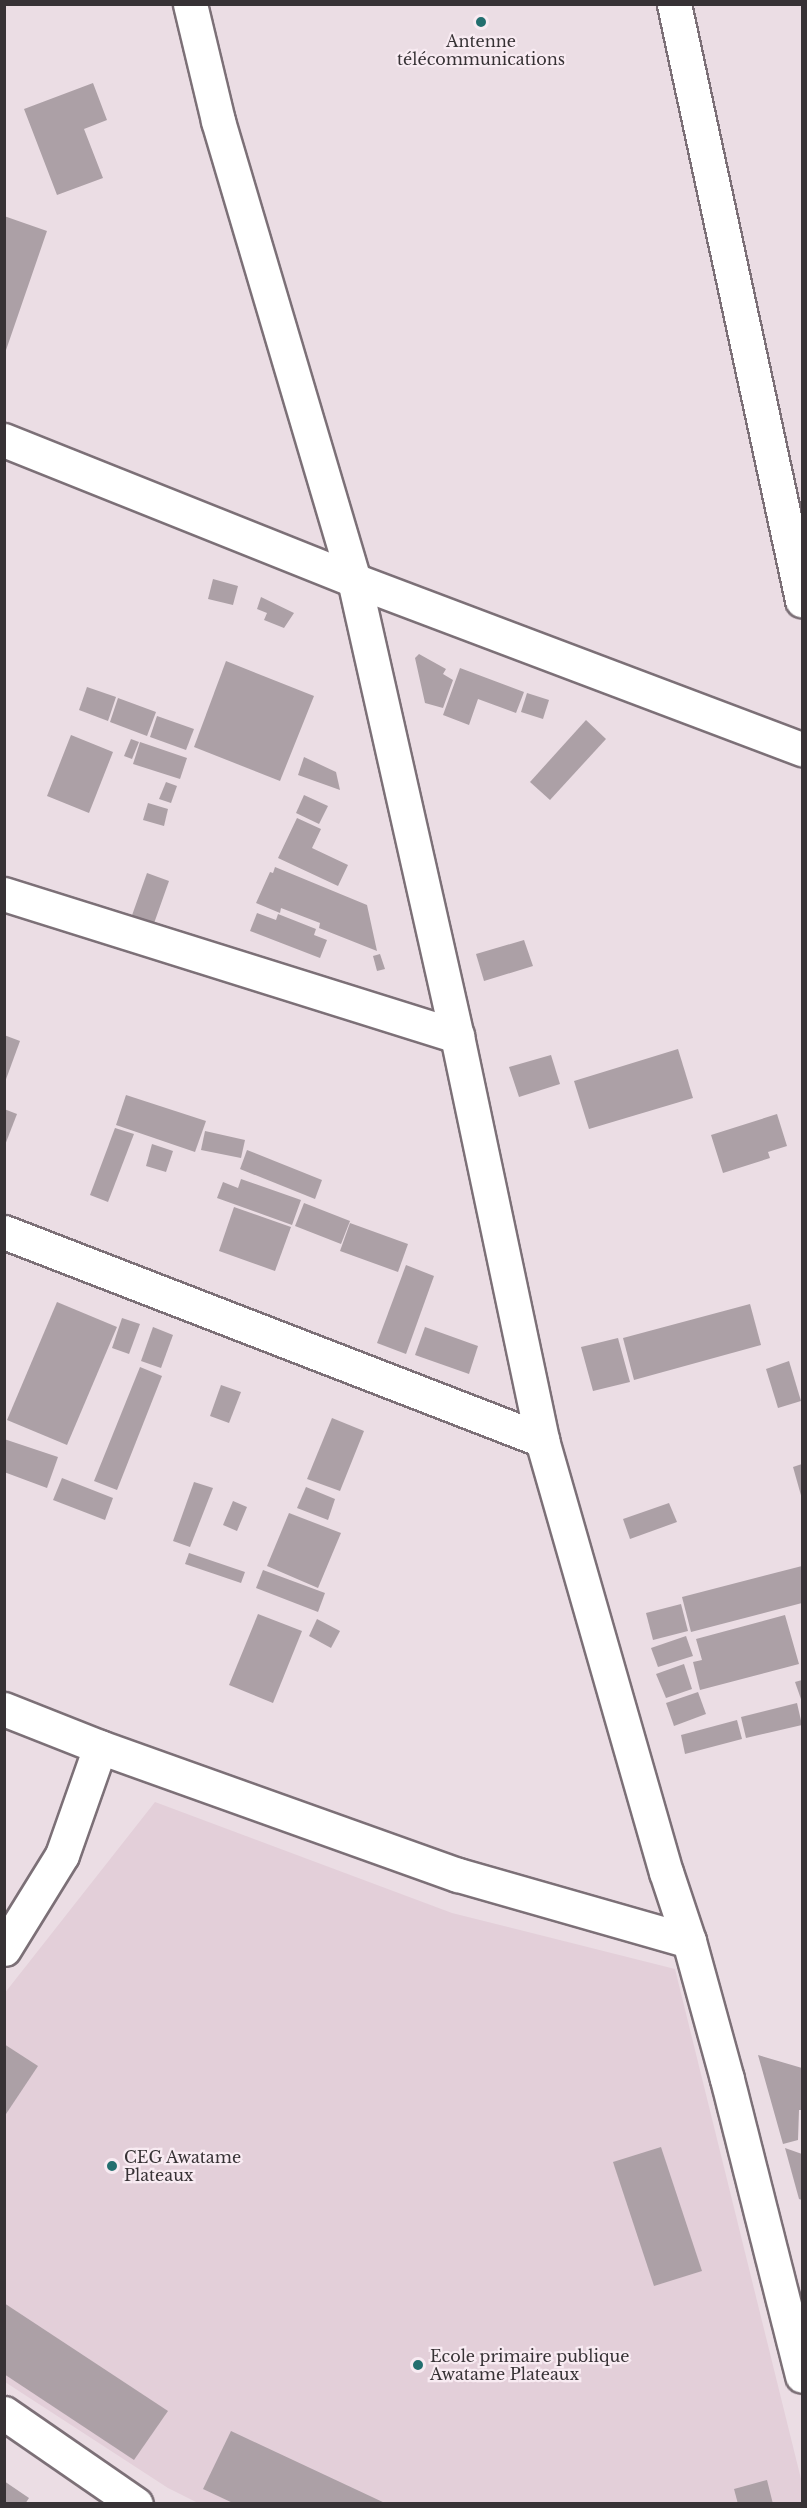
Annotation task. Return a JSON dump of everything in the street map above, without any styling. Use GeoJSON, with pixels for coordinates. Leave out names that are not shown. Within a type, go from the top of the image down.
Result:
{"type":"FeatureCollection","features":[{"type":"Feature","properties":{"kind":"street"},"geometry":{"type":"LineString","coordinates":[[190,4],[222,132],[354,580],[457,1036],[542,1440],[666,1872],[689,1941],[727,2079],[802,2376]]}},
{"type":"Feature","properties":{"kind":"street"},"geometry":{"type":"LineString","coordinates":[[674,4],[802,600]]}},
{"type":"Feature","properties":{"kind":"street"},"geometry":{"type":"LineString","coordinates":[[4,440],[354,580],[802,749]]}},
{"type":"Feature","properties":{"kind":"street"},"geometry":{"type":"LineString","coordinates":[[4,894],[457,1036]]}},
{"type":"Feature","properties":{"kind":"street"},"geometry":{"type":"LineString","coordinates":[[4,1232],[542,1440]]}},
{"type":"Feature","properties":{"kind":"street"},"geometry":{"type":"LineString","coordinates":[[4,1709],[100,1747],[458,1875],[689,1941]]}},
{"type":"Feature","properties":{"kind":"street"},"geometry":{"type":"LineString","coordinates":[[4,1950],[62,1855],[100,1747]]}},
{"type":"Feature","properties":{"kind":"street"},"geometry":{"type":"LineString","coordinates":[[4,2413],[136,2504]]}},
{"type":"Feature","properties":{"kind":"shaded area"},"geometry":{"type":"Polygon","coordinates":[[[155,1802],[452,1913],[675,1969],[802,2483],[802,2503],[200,2504],[168,2488],[5,2382],[4,1994],[155,1802]]]}},
{"type":"Feature","properties":{"kind":"building"},"geometry":{"type":"Polygon","coordinates":[[[93,83],[107,120],[84,129],[103,178],[57,195],[24,109],[93,83]]]}},
{"type":"Feature","properties":{"kind":"building"},"geometry":{"type":"Polygon","coordinates":[[[4,216],[47,231],[5,353],[4,353],[4,216]]]}},
{"type":"Feature","properties":{"kind":"building"},"geometry":{"type":"Polygon","coordinates":[[[213,579],[238,586],[233,605],[208,599],[213,579]]]}},
{"type":"Feature","properties":{"kind":"building"},"geometry":{"type":"Polygon","coordinates":[[[261,597],[294,613],[284,628],[264,620],[267,613],[257,609],[261,597]]]}},
{"type":"Feature","properties":{"kind":"building"},"geometry":{"type":"Polygon","coordinates":[[[419,654],[446,669],[443,674],[453,680],[443,708],[425,703],[415,658],[419,654]]]}},
{"type":"Feature","properties":{"kind":"building"},"geometry":{"type":"Polygon","coordinates":[[[226,661],[314,696],[280,781],[194,747],[226,661]]]}},
{"type":"Feature","properties":{"kind":"building"},"geometry":{"type":"Polygon","coordinates":[[[460,668],[524,692],[516,713],[478,699],[469,725],[443,715],[460,668]]]}},
{"type":"Feature","properties":{"kind":"building"},"geometry":{"type":"Polygon","coordinates":[[[87,687],[116,697],[108,721],[79,710],[87,687]]]}},
{"type":"Feature","properties":{"kind":"building"},"geometry":{"type":"Polygon","coordinates":[[[527,693],[549,700],[543,719],[521,712],[527,693]]]}},
{"type":"Feature","properties":{"kind":"building"},"geometry":{"type":"Polygon","coordinates":[[[118,698],[156,712],[147,736],[110,722],[118,698]]]}},
{"type":"Feature","properties":{"kind":"building"},"geometry":{"type":"Polygon","coordinates":[[[157,716],[194,729],[186,750],[150,737],[157,716]]]}},
{"type":"Feature","properties":{"kind":"building"},"geometry":{"type":"Polygon","coordinates":[[[586,720],[606,739],[550,800],[530,782],[586,720]]]}},
{"type":"Feature","properties":{"kind":"building"},"geometry":{"type":"Polygon","coordinates":[[[71,735],[113,752],[89,813],[47,796],[71,735]]]}},
{"type":"Feature","properties":{"kind":"building"},"geometry":{"type":"Polygon","coordinates":[[[131,739],[139,742],[132,759],[124,756],[131,739]]]}},
{"type":"Feature","properties":{"kind":"building"},"geometry":{"type":"Polygon","coordinates":[[[140,742],[187,758],[180,779],[133,764],[140,742]]]}},
{"type":"Feature","properties":{"kind":"building"},"geometry":{"type":"Polygon","coordinates":[[[304,757],[336,772],[340,790],[298,775],[304,757]]]}},
{"type":"Feature","properties":{"kind":"building"},"geometry":{"type":"Polygon","coordinates":[[[166,782],[177,786],[171,803],[159,799],[166,782]]]}},
{"type":"Feature","properties":{"kind":"building"},"geometry":{"type":"Polygon","coordinates":[[[304,795],[328,806],[319,824],[296,813],[304,795]]]}},
{"type":"Feature","properties":{"kind":"building"},"geometry":{"type":"Polygon","coordinates":[[[148,803],[168,809],[164,826],[143,820],[148,803]]]}},
{"type":"Feature","properties":{"kind":"building"},"geometry":{"type":"Polygon","coordinates":[[[297,818],[321,829],[312,848],[348,865],[338,886],[278,858],[297,818]]]}},
{"type":"Feature","properties":{"kind":"building"},"geometry":{"type":"Polygon","coordinates":[[[275,867],[367,905],[377,951],[319,928],[320,923],[281,908],[280,913],[256,903],[270,872],[273,873],[275,867]]]}},
{"type":"Feature","properties":{"kind":"building"},"geometry":{"type":"Polygon","coordinates":[[[147,873],[169,881],[152,929],[130,921],[147,873]]]}},
{"type":"Feature","properties":{"kind":"building"},"geometry":{"type":"Polygon","coordinates":[[[257,913],[276,920],[278,914],[316,929],[314,935],[327,940],[320,958],[250,931],[257,913]]]}},
{"type":"Feature","properties":{"kind":"building"},"geometry":{"type":"Polygon","coordinates":[[[524,940],[533,966],[484,981],[476,954],[524,940]]]}},
{"type":"Feature","properties":{"kind":"building"},"geometry":{"type":"Polygon","coordinates":[[[380,954],[385,969],[377,971],[373,956],[380,954]]]}},
{"type":"Feature","properties":{"kind":"building"},"geometry":{"type":"Polygon","coordinates":[[[4,1035],[20,1041],[5,1082],[4,1082],[4,1035]]]}},
{"type":"Feature","properties":{"kind":"building"},"geometry":{"type":"Polygon","coordinates":[[[678,1049],[693,1098],[589,1129],[574,1081],[678,1049]]]}},
{"type":"Feature","properties":{"kind":"building"},"geometry":{"type":"Polygon","coordinates":[[[551,1055],[560,1084],[519,1097],[509,1067],[551,1055]]]}},
{"type":"Feature","properties":{"kind":"building"},"geometry":{"type":"Polygon","coordinates":[[[126,1095],[206,1121],[195,1152],[116,1125],[126,1095]]]}},
{"type":"Feature","properties":{"kind":"building"},"geometry":{"type":"Polygon","coordinates":[[[4,1109],[17,1114],[5,1145],[4,1145],[4,1109]]]}},
{"type":"Feature","properties":{"kind":"building"},"geometry":{"type":"Polygon","coordinates":[[[777,1114],[787,1146],[768,1152],[770,1158],[723,1173],[711,1135],[777,1114]]]}},
{"type":"Feature","properties":{"kind":"building"},"geometry":{"type":"Polygon","coordinates":[[[115,1128],[134,1134],[108,1202],[90,1195],[115,1128]]]}},
{"type":"Feature","properties":{"kind":"building"},"geometry":{"type":"Polygon","coordinates":[[[205,1131],[245,1140],[241,1158],[201,1150],[205,1131]]]}},
{"type":"Feature","properties":{"kind":"building"},"geometry":{"type":"Polygon","coordinates":[[[152,1144],[173,1151],[166,1172],[146,1166],[152,1144]]]}},
{"type":"Feature","properties":{"kind":"building"},"geometry":{"type":"Polygon","coordinates":[[[247,1150],[322,1180],[315,1199],[240,1169],[247,1150]]]}},
{"type":"Feature","properties":{"kind":"building"},"geometry":{"type":"Polygon","coordinates":[[[241,1179],[301,1200],[292,1225],[217,1198],[223,1182],[238,1188],[241,1179]]]}},
{"type":"Feature","properties":{"kind":"building"},"geometry":{"type":"Polygon","coordinates":[[[304,1203],[350,1221],[341,1244],[295,1226],[304,1203]]]}},
{"type":"Feature","properties":{"kind":"building"},"geometry":{"type":"Polygon","coordinates":[[[234,1207],[291,1227],[275,1271],[219,1251],[234,1207]]]}},
{"type":"Feature","properties":{"kind":"building"},"geometry":{"type":"Polygon","coordinates":[[[350,1223],[408,1244],[398,1272],[340,1251],[350,1223]]]}},
{"type":"Feature","properties":{"kind":"building"},"geometry":{"type":"Polygon","coordinates":[[[406,1265],[434,1276],[406,1354],[377,1343],[406,1265]]]}},
{"type":"Feature","properties":{"kind":"building"},"geometry":{"type":"Polygon","coordinates":[[[57,1302],[117,1327],[67,1445],[7,1420],[57,1302]]]}},
{"type":"Feature","properties":{"kind":"building"},"geometry":{"type":"Polygon","coordinates":[[[750,1304],[761,1345],[634,1380],[623,1338],[750,1304]]]}},
{"type":"Feature","properties":{"kind":"building"},"geometry":{"type":"Polygon","coordinates":[[[122,1318],[140,1324],[129,1354],[112,1348],[122,1318]]]}},
{"type":"Feature","properties":{"kind":"building"},"geometry":{"type":"Polygon","coordinates":[[[153,1327],[173,1335],[161,1368],[141,1361],[153,1327]]]}},
{"type":"Feature","properties":{"kind":"building"},"geometry":{"type":"Polygon","coordinates":[[[425,1327],[478,1346],[469,1374],[415,1355],[425,1327]]]}},
{"type":"Feature","properties":{"kind":"building"},"geometry":{"type":"Polygon","coordinates":[[[618,1338],[630,1382],[593,1391],[581,1347],[618,1338]]]}},
{"type":"Feature","properties":{"kind":"building"},"geometry":{"type":"Polygon","coordinates":[[[789,1361],[801,1401],[778,1408],[766,1369],[789,1361]]]}},
{"type":"Feature","properties":{"kind":"building"},"geometry":{"type":"Polygon","coordinates":[[[140,1367],[162,1376],[117,1490],[94,1481],[140,1367]]]}},
{"type":"Feature","properties":{"kind":"building"},"geometry":{"type":"Polygon","coordinates":[[[221,1385],[241,1392],[229,1423],[210,1416],[221,1385]]]}},
{"type":"Feature","properties":{"kind":"building"},"geometry":{"type":"Polygon","coordinates":[[[332,1418],[364,1431],[340,1491],[307,1479],[332,1418]]]}},
{"type":"Feature","properties":{"kind":"building"},"geometry":{"type":"Polygon","coordinates":[[[4,1439],[58,1457],[47,1488],[4,1472],[4,1439]]]}},
{"type":"Feature","properties":{"kind":"building"},"geometry":{"type":"Polygon","coordinates":[[[802,1464],[802,1499],[793,1467],[802,1464]]]}},
{"type":"Feature","properties":{"kind":"building"},"geometry":{"type":"Polygon","coordinates":[[[62,1478],[113,1498],[105,1520],[53,1500],[62,1478]]]}},
{"type":"Feature","properties":{"kind":"building"},"geometry":{"type":"Polygon","coordinates":[[[194,1482],[213,1488],[190,1547],[173,1541],[194,1482]]]}},
{"type":"Feature","properties":{"kind":"building"},"geometry":{"type":"Polygon","coordinates":[[[306,1487],[335,1499],[328,1520],[297,1508],[306,1487]]]}},
{"type":"Feature","properties":{"kind":"building"},"geometry":{"type":"Polygon","coordinates":[[[233,1501],[247,1507],[237,1531],[223,1525],[233,1501]]]}},
{"type":"Feature","properties":{"kind":"building"},"geometry":{"type":"Polygon","coordinates":[[[669,1503],[677,1522],[630,1539],[623,1519],[669,1503]]]}},
{"type":"Feature","properties":{"kind":"building"},"geometry":{"type":"Polygon","coordinates":[[[289,1513],[341,1533],[318,1588],[267,1566],[289,1513]]]}},
{"type":"Feature","properties":{"kind":"building"},"geometry":{"type":"Polygon","coordinates":[[[189,1553],[245,1572],[241,1583],[185,1564],[189,1553]]]}},
{"type":"Feature","properties":{"kind":"building"},"geometry":{"type":"Polygon","coordinates":[[[802,1566],[802,1603],[691,1632],[682,1597],[802,1566]]]}},
{"type":"Feature","properties":{"kind":"building"},"geometry":{"type":"Polygon","coordinates":[[[263,1570],[325,1593],[318,1612],[256,1588],[263,1570]]]}},
{"type":"Feature","properties":{"kind":"building"},"geometry":{"type":"Polygon","coordinates":[[[681,1604],[688,1631],[653,1640],[646,1613],[681,1604]]]}},
{"type":"Feature","properties":{"kind":"building"},"geometry":{"type":"Polygon","coordinates":[[[258,1614],[302,1631],[273,1703],[229,1685],[258,1614]]]}},
{"type":"Feature","properties":{"kind":"building"},"geometry":{"type":"Polygon","coordinates":[[[785,1615],[799,1664],[700,1690],[693,1662],[702,1660],[696,1639],[785,1615]]]}},
{"type":"Feature","properties":{"kind":"building"},"geometry":{"type":"Polygon","coordinates":[[[317,1619],[340,1631],[331,1648],[309,1636],[317,1619]]]}},
{"type":"Feature","properties":{"kind":"building"},"geometry":{"type":"Polygon","coordinates":[[[686,1636],[693,1656],[658,1667],[651,1648],[686,1636]]]}},
{"type":"Feature","properties":{"kind":"building"},"geometry":{"type":"Polygon","coordinates":[[[684,1664],[692,1689],[666,1698],[656,1674],[684,1664]]]}},
{"type":"Feature","properties":{"kind":"building"},"geometry":{"type":"Polygon","coordinates":[[[802,1680],[802,1702],[795,1682],[802,1680]]]}},
{"type":"Feature","properties":{"kind":"building"},"geometry":{"type":"Polygon","coordinates":[[[698,1692],[706,1714],[674,1726],[666,1703],[698,1692]]]}},
{"type":"Feature","properties":{"kind":"building"},"geometry":{"type":"Polygon","coordinates":[[[797,1703],[802,1725],[746,1738],[741,1717],[797,1703]]]}},
{"type":"Feature","properties":{"kind":"building"},"geometry":{"type":"Polygon","coordinates":[[[737,1720],[742,1739],[685,1754],[681,1735],[737,1720]]]}},
{"type":"Feature","properties":{"kind":"building"},"geometry":{"type":"Polygon","coordinates":[[[4,2044],[38,2066],[4,2117],[4,2044]]]}},
{"type":"Feature","properties":{"kind":"building"},"geometry":{"type":"Polygon","coordinates":[[[758,2055],[802,2068],[802,2110],[799,2110],[798,2140],[783,2144],[758,2055]]]}},
{"type":"Feature","properties":{"kind":"building"},"geometry":{"type":"Polygon","coordinates":[[[661,2147],[702,2271],[654,2286],[613,2162],[661,2147]]]}},
{"type":"Feature","properties":{"kind":"building"},"geometry":{"type":"Polygon","coordinates":[[[785,2148],[802,2154],[802,2200],[799,2199],[785,2148]]]}},
{"type":"Feature","properties":{"kind":"building"},"geometry":{"type":"Polygon","coordinates":[[[4,2303],[168,2411],[134,2460],[4,2374],[4,2303]]]}},
{"type":"Feature","properties":{"kind":"building"},"geometry":{"type":"Polygon","coordinates":[[[231,2431],[387,2504],[235,2504],[203,2489],[231,2431]]]}},
{"type":"Feature","properties":{"kind":"building"},"geometry":{"type":"Polygon","coordinates":[[[767,2480],[773,2504],[738,2504],[734,2489],[767,2480]]]}},
{"type":"Feature","properties":{"kind":"building"},"geometry":{"type":"Polygon","coordinates":[[[4,2481],[29,2498],[25,2504],[4,2504],[4,2481]]]}},
{"type":"Feature","properties":{"kind":"place","name":"Antenne télécommunications"},"geometry":{"type":"Point","coordinates":[481,22]}},
{"type":"Feature","properties":{"kind":"place","name":"CEG Awatame Plateaux"},"geometry":{"type":"Point","coordinates":[112,2166]}},
{"type":"Feature","properties":{"kind":"place","name":"Ecole primaire publique Awatame Plateaux"},"geometry":{"type":"Point","coordinates":[418,2365]}}]}
